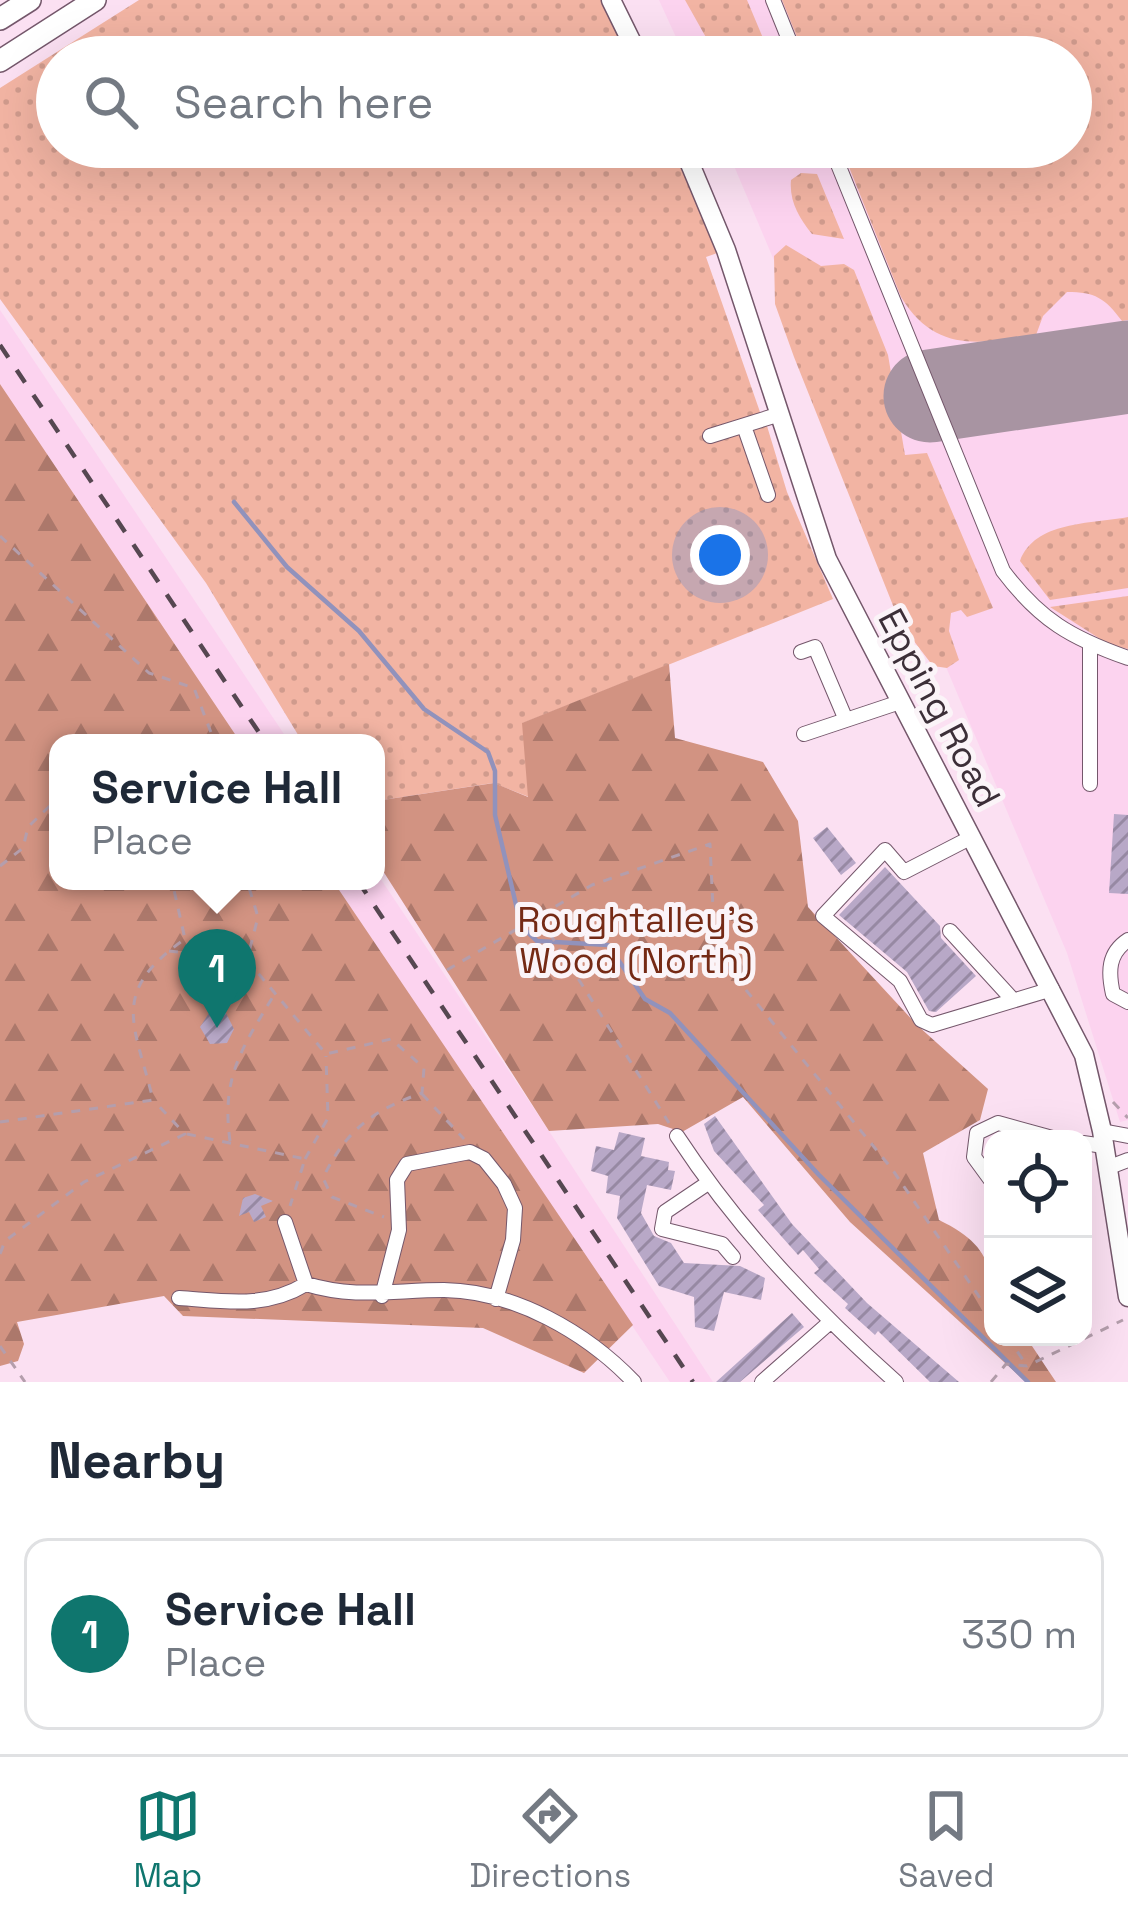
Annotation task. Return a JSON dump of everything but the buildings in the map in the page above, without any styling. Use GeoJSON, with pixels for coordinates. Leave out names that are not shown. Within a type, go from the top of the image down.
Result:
{"type":"FeatureCollection","features":[{"type":"Feature","properties":{"kind":"highway"},"geometry":{"type":"LineString","coordinates":[[0,19],[30,0]]}},
{"type":"Feature","properties":{"kind":"highway"},"geometry":{"type":"LineString","coordinates":[[39,36],[94,0]]}},
{"type":"Feature","properties":{"kind":"highway"},"geometry":{"type":"LineString","coordinates":[[0,61],[36,38]]}},
{"type":"Feature","properties":{"kind":"main road"},"geometry":{"type":"LineString","coordinates":[[611,0],[629,36]]}},
{"type":"Feature","properties":{"kind":"main road","name":"Epping Road"},"geometry":{"type":"LineString","coordinates":[[691,168],[726,250],[827,559],[897,703],[1084,1055],[1103,1139],[1128,1297]]}},
{"type":"Feature","properties":{"kind":"street"},"geometry":{"type":"LineString","coordinates":[[773,0],[788,36]]}},
{"type":"Feature","properties":{"kind":"street"},"geometry":{"type":"LineString","coordinates":[[839,168],[1003,572],[1032,610],[1090,645],[1128,658]]}},
{"type":"Feature","properties":{"kind":"street"},"geometry":{"type":"LineString","coordinates":[[710,436],[777,415]]}},
{"type":"Feature","properties":{"kind":"street"},"geometry":{"type":"LineString","coordinates":[[744,426],[767,495]]}},
{"type":"Feature","properties":{"kind":"street"},"geometry":{"type":"LineString","coordinates":[[1090,645],[1090,784]]}},
{"type":"Feature","properties":{"kind":"street"},"geometry":{"type":"LineString","coordinates":[[802,652],[815,647],[846,720]]}},
{"type":"Feature","properties":{"kind":"street"},"geometry":{"type":"LineString","coordinates":[[804,734],[897,703]]}},
{"type":"Feature","properties":{"kind":"street"},"geometry":{"type":"LineString","coordinates":[[970,838],[904,872],[885,850],[823,916],[900,981],[921,1020],[932,1025],[1052,988]]}},
{"type":"Feature","properties":{"kind":"street"},"geometry":{"type":"LineString","coordinates":[[950,932],[1013,1000]]}},
{"type":"Feature","properties":{"kind":"street"},"geometry":{"type":"LineString","coordinates":[[1128,940],[1113,955],[1108,974],[1113,994],[1128,1002]]}},
{"type":"Feature","properties":{"kind":"street"},"geometry":{"type":"LineString","coordinates":[[984,1171],[974,1157],[977,1133],[998,1123],[1023,1130]]}},
{"type":"Feature","properties":{"kind":"street"},"geometry":{"type":"LineString","coordinates":[[677,1136],[708,1183],[829,1323],[896,1382]]}},
{"type":"Feature","properties":{"kind":"street"},"geometry":{"type":"LineString","coordinates":[[1092,1141],[1128,1136]]}},
{"type":"Feature","properties":{"kind":"street"},"geometry":{"type":"LineString","coordinates":[[382,1296],[398,1240],[397,1180],[407,1164],[470,1152],[484,1159],[514,1208],[513,1240],[496,1298]]}},
{"type":"Feature","properties":{"kind":"street"},"geometry":{"type":"LineString","coordinates":[[1107,1168],[1128,1160]]}},
{"type":"Feature","properties":{"kind":"street"},"geometry":{"type":"LineString","coordinates":[[708,1183],[665,1212],[662,1229],[722,1244],[733,1257]]}},
{"type":"Feature","properties":{"kind":"street"},"geometry":{"type":"LineString","coordinates":[[285,1222],[306,1284]]}},
{"type":"Feature","properties":{"kind":"street"},"geometry":{"type":"LineString","coordinates":[[179,1298],[260,1303],[283,1298],[306,1284],[343,1295],[447,1290],[496,1298],[602,1349],[634,1382]]}},
{"type":"Feature","properties":{"kind":"street"},"geometry":{"type":"LineString","coordinates":[[762,1382],[829,1323]]}},
{"type":"Feature","properties":{"kind":"path"},"geometry":{"type":"LineString","coordinates":[[0,536],[149,673],[194,688],[212,734]]}},
{"type":"Feature","properties":{"kind":"path"},"geometry":{"type":"LineString","coordinates":[[0,866],[22,848],[28,827],[49,807]]}},
{"type":"Feature","properties":{"kind":"path"},"geometry":{"type":"LineString","coordinates":[[447,970],[592,885],[710,844],[716,952],[892,1169],[984,1304]]}},
{"type":"Feature","properties":{"kind":"path"},"geometry":{"type":"LineString","coordinates":[[175,890],[186,923],[185,939],[168,951],[134,991],[130,1012],[153,1100],[185,1134],[305,1159]]}},
{"type":"Feature","properties":{"kind":"path"},"geometry":{"type":"LineString","coordinates":[[247,960],[258,917],[250,890]]}},
{"type":"Feature","properties":{"kind":"path"},"geometry":{"type":"LineString","coordinates":[[539,916],[677,1136]]}},
{"type":"Feature","properties":{"kind":"path"},"geometry":{"type":"LineString","coordinates":[[168,951],[247,960],[326,1054],[328,1118],[305,1159],[285,1222]]}},
{"type":"Feature","properties":{"kind":"path"},"geometry":{"type":"LineString","coordinates":[[230,1143],[224,1099],[240,1051],[275,994]]}},
{"type":"Feature","properties":{"kind":"path"},"geometry":{"type":"LineString","coordinates":[[326,1054],[391,1039],[424,1068],[422,1093]]}},
{"type":"Feature","properties":{"kind":"path"},"geometry":{"type":"LineString","coordinates":[[1103,1091],[1128,1118]]}},
{"type":"Feature","properties":{"kind":"path"},"geometry":{"type":"LineString","coordinates":[[422,1093],[460,1130],[470,1152]]}},
{"type":"Feature","properties":{"kind":"path"},"geometry":{"type":"LineString","coordinates":[[398,1214],[381,1218],[332,1198],[323,1178],[355,1126],[384,1107],[422,1093]]}},
{"type":"Feature","properties":{"kind":"path"},"geometry":{"type":"LineString","coordinates":[[0,1122],[153,1100]]}},
{"type":"Feature","properties":{"kind":"path"},"geometry":{"type":"LineString","coordinates":[[0,1254],[5,1241],[84,1182],[185,1134]]}},
{"type":"Feature","properties":{"kind":"path"},"geometry":{"type":"LineString","coordinates":[[991,1382],[1006,1364],[1027,1366],[1124,1321]]}},
{"type":"Feature","properties":{"kind":"path"},"geometry":{"type":"LineString","coordinates":[[0,1346],[25,1382]]}},
{"type":"Feature","properties":{"kind":"path"},"geometry":{"type":"LineString","coordinates":[[1013,1346],[1027,1366]]}},
{"type":"Feature","properties":{"kind":"shaded area"},"geometry":{"type":"Polygon","coordinates":[[[139,0],[611,0],[629,36],[82,36],[139,0]]]}},
{"type":"Feature","properties":{"kind":"shaded area"},"geometry":{"type":"Polygon","coordinates":[[[659,0],[1128,0],[1128,1120],[1120,1122],[1067,953],[735,168],[1092,168],[1092,36],[675,36],[659,0]]]}},
{"type":"Feature","properties":{"kind":"shaded area"},"geometry":{"type":"Polygon","coordinates":[[[685,0],[747,0],[762,36],[705,36],[685,0]]]}},
{"type":"Feature","properties":{"kind":"shaded area"},"geometry":{"type":"Polygon","coordinates":[[[782,0],[1128,0],[1128,320],[1122,321],[1099,298],[1067,292],[1043,316],[1036,335],[977,342],[928,328],[901,297],[849,168],[1092,168],[1092,36],[797,36],[782,0]]]}},
{"type":"Feature","properties":{"kind":"shaded area"},"geometry":{"type":"Polygon","coordinates":[[[36,65],[36,168],[692,168],[726,250],[706,257],[760,412],[755,417],[759,426],[767,426],[787,492],[833,599],[523,723],[529,797],[493,783],[385,800],[385,734],[298,734],[206,583],[0,299],[0,88],[36,65]]]}},
{"type":"Feature","properties":{"kind":"shaded area"},"geometry":{"type":"Polygon","coordinates":[[[801,173],[817,174],[844,239],[812,234],[803,222],[791,188],[791,180],[801,173]]]}},
{"type":"Feature","properties":{"kind":"shaded area"},"geometry":{"type":"Polygon","coordinates":[[[786,245],[821,266],[844,264],[854,270],[888,355],[905,455],[927,453],[993,608],[967,617],[961,610],[951,613],[949,631],[959,660],[947,668],[933,666],[900,623],[794,357],[775,304],[774,256],[786,245]]]}},
{"type":"Feature","properties":{"kind":"shaded area"},"geometry":{"type":"Polygon","coordinates":[[[0,310],[284,734],[235,734],[0,384],[0,310]]]}},
{"type":"Feature","properties":{"kind":"shaded area"},"geometry":{"type":"Polygon","coordinates":[[[1128,517],[1128,588],[1050,600],[1020,561],[1027,548],[1051,531],[1128,517]]]}},
{"type":"Feature","properties":{"kind":"shaded area"},"geometry":{"type":"Polygon","coordinates":[[[1128,596],[1128,649],[1108,644],[1050,607],[1128,596]]]}},
{"type":"Feature","properties":{"kind":"shaded area"},"geometry":{"type":"Polygon","coordinates":[[[385,885],[713,1382],[670,1382],[339,890],[385,890],[385,885]]]}},
{"type":"Feature","properties":{"kind":"green space"},"geometry":{"type":"Polygon","coordinates":[[[0,384],[235,734],[49,734],[49,890],[339,890],[633,1325],[584,1373],[483,1328],[183,1316],[164,1296],[17,1322],[24,1344],[18,1361],[0,1366],[0,384]]]}},
{"type":"Feature","properties":{"kind":"green space","name":"Roughtalley's Wood (North)"},"geometry":{"type":"Polygon","coordinates":[[[669,664],[675,738],[763,762],[798,821],[808,907],[917,1025],[988,1089],[980,1120],[923,1153],[939,1220],[972,1242],[984,1258],[984,1344],[850,1222],[743,1097],[682,1132],[658,1124],[549,1131],[385,874],[385,800],[494,783],[528,797],[522,723],[669,664]]]}},
{"type":"Feature","properties":{"kind":"green space","name":"Roughtalley's Wood (North)"},"geometry":{"type":"Polygon","coordinates":[[[986,1346],[1032,1346],[1056,1382],[1026,1382],[986,1346]]]}},
{"type":"Feature","properties":{"kind":"waterway"},"geometry":{"type":"LineString","coordinates":[[234,502],[287,567],[359,631],[424,709],[488,752],[495,771],[495,815],[521,926],[537,941],[608,945],[645,999],[670,1013],[819,1175],[1028,1382]]}},
{"type":"Feature","properties":{"kind":"runway"},"geometry":{"type":"LineString","coordinates":[[930,396],[1128,367]]}},
{"type":"Feature","properties":{"kind":"railway"},"geometry":{"type":"LineString","coordinates":[[0,345],[260,734]]}},
{"type":"Feature","properties":{"kind":"railway"},"geometry":{"type":"LineString","coordinates":[[364,890],[693,1382]]}},
{"type":"Feature","properties":{"kind":"place","name":"Service Hall"},"geometry":{"type":"Point","coordinates":[217,1028]}}]}
